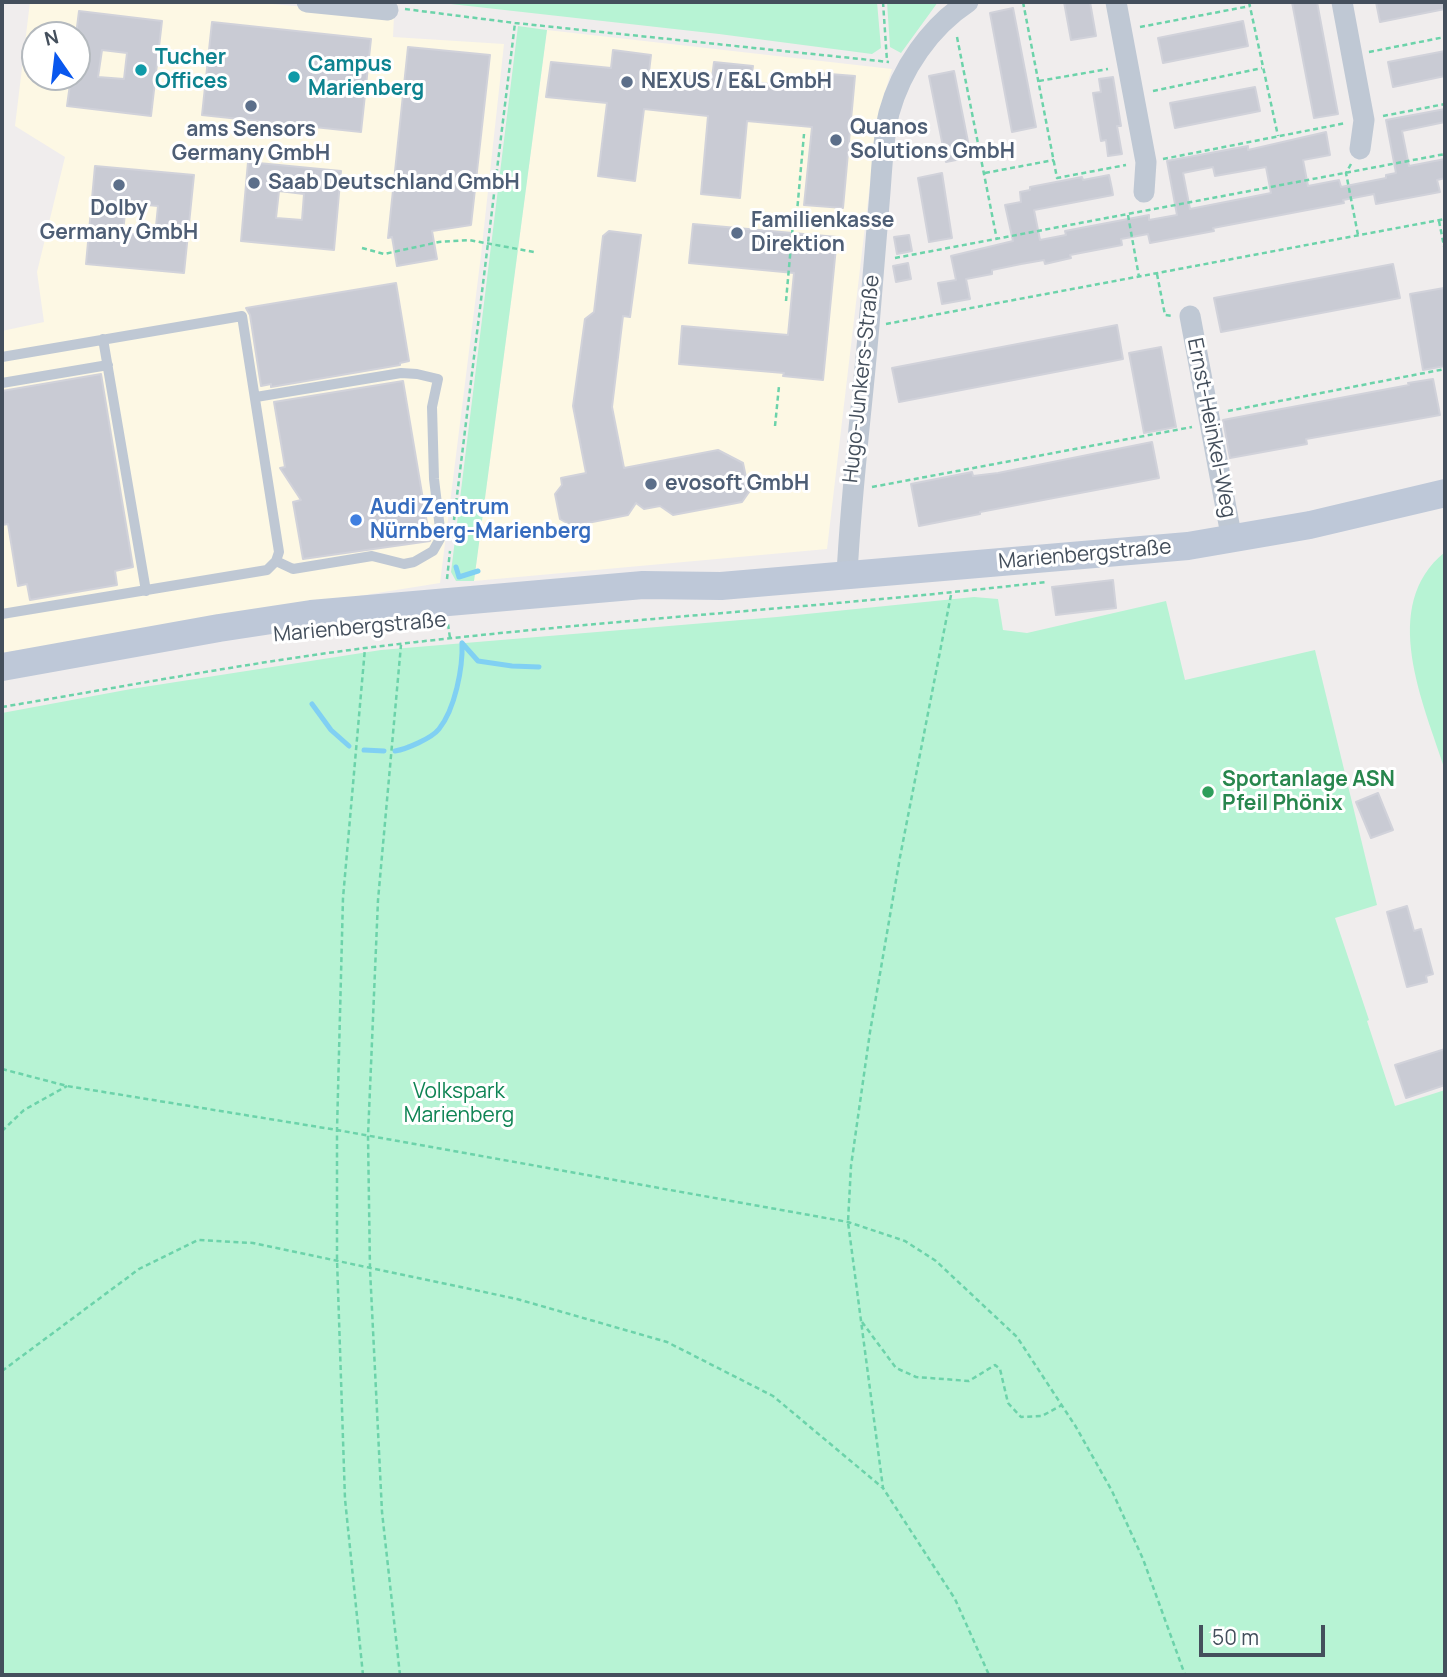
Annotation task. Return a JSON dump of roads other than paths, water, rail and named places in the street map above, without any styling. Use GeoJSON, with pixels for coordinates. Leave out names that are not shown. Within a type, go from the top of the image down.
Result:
{"type":"FeatureCollection","features":[{"type":"Feature","properties":{"kind":"main road","name":"Marienbergstraße"},"geometry":{"type":"LineString","coordinates":[[2,667],[211,637],[448,620],[643,585],[721,586],[1148,551],[1232,540],[1445,493]]}},
{"type":"Feature","properties":{"kind":"main road","name":"Marienbergstraße"},"geometry":{"type":"LineString","coordinates":[[2,683],[211,637]]}},
{"type":"Feature","properties":{"kind":"street"},"geometry":{"type":"LineString","coordinates":[[307,2],[388,10]]}},
{"type":"Feature","properties":{"kind":"street"},"geometry":{"type":"LineString","coordinates":[[1116,2],[1146,162],[1144,192]]}},
{"type":"Feature","properties":{"kind":"street"},"geometry":{"type":"LineString","coordinates":[[1342,2],[1364,120],[1360,149]]}},
{"type":"Feature","properties":{"kind":"street","name":"Hugo-Junkers-Straße"},"geometry":{"type":"LineString","coordinates":[[847,575],[851,490],[869,327],[883,149],[896,65],[960,7]]}},
{"type":"Feature","properties":{"kind":"street","name":"Ernst-Heinkel-Weg"},"geometry":{"type":"LineString","coordinates":[[1190,316],[1232,540]]}},
{"type":"Feature","properties":{"kind":"lane"},"geometry":{"type":"LineString","coordinates":[[2,356],[242,316],[279,552],[276,561],[267,570],[146,591],[2,610]]}},
{"type":"Feature","properties":{"kind":"lane"},"geometry":{"type":"LineString","coordinates":[[103,339],[146,591]]}},
{"type":"Feature","properties":{"kind":"lane"},"geometry":{"type":"LineString","coordinates":[[2,383],[108,365]]}},
{"type":"Feature","properties":{"kind":"lane"},"geometry":{"type":"LineString","coordinates":[[256,397],[401,373],[438,379],[432,407],[434,479],[440,537],[433,551],[425,557],[404,564],[372,556],[293,569],[276,561]]}},
{"type":"Feature","properties":{"kind":"waterway"},"geometry":{"type":"LineString","coordinates":[[456,567],[459,577],[478,571]]}},
{"type":"Feature","properties":{"kind":"waterway"},"geometry":{"type":"LineString","coordinates":[[462,643],[478,661],[539,667]]}},
{"type":"Feature","properties":{"kind":"waterway"},"geometry":{"type":"LineString","coordinates":[[395,751],[431,736],[445,721],[457,688],[462,643]]}},
{"type":"Feature","properties":{"kind":"waterway"},"geometry":{"type":"LineString","coordinates":[[312,704],[331,730],[349,746]]}},
{"type":"Feature","properties":{"kind":"waterway"},"geometry":{"type":"LineString","coordinates":[[364,750],[384,751]]}},
{"type":"Feature","properties":{"kind":"place","name":"Tucher Offices"},"geometry":{"type":"Point","coordinates":[141,70]}},
{"type":"Feature","properties":{"kind":"place","name":"Campus Marienberg"},"geometry":{"type":"Point","coordinates":[294,77]}},
{"type":"Feature","properties":{"kind":"place","name":"NEXUS / E&L GmbH"},"geometry":{"type":"Point","coordinates":[627,82]}},
{"type":"Feature","properties":{"kind":"place","name":"ams Sensors Germany GmbH"},"geometry":{"type":"Point","coordinates":[251,106]}},
{"type":"Feature","properties":{"kind":"place","name":"Quanos Solutions GmbH"},"geometry":{"type":"Point","coordinates":[836,140]}},
{"type":"Feature","properties":{"kind":"place","name":"Saab Deutschland GmbH"},"geometry":{"type":"Point","coordinates":[254,183]}},
{"type":"Feature","properties":{"kind":"place","name":"Dolby Germany GmbH"},"geometry":{"type":"Point","coordinates":[119,185]}},
{"type":"Feature","properties":{"kind":"place","name":"Familienkasse Direktion"},"geometry":{"type":"Point","coordinates":[737,233]}},
{"type":"Feature","properties":{"kind":"place","name":"evosoft GmbH"},"geometry":{"type":"Point","coordinates":[651,484]}},
{"type":"Feature","properties":{"kind":"place","name":"Audi Zentrum Nürnberg-Marienberg"},"geometry":{"type":"Point","coordinates":[356,520]}},
{"type":"Feature","properties":{"kind":"place","name":"Sportanlage ASN Pfeil Phönix"},"geometry":{"type":"Point","coordinates":[1208,792]}},
{"type":"Feature","properties":{"kind":"park label","name":"Volkspark Marienberg"},"geometry":{"type":"Point","coordinates":[459,1104]}}]}
